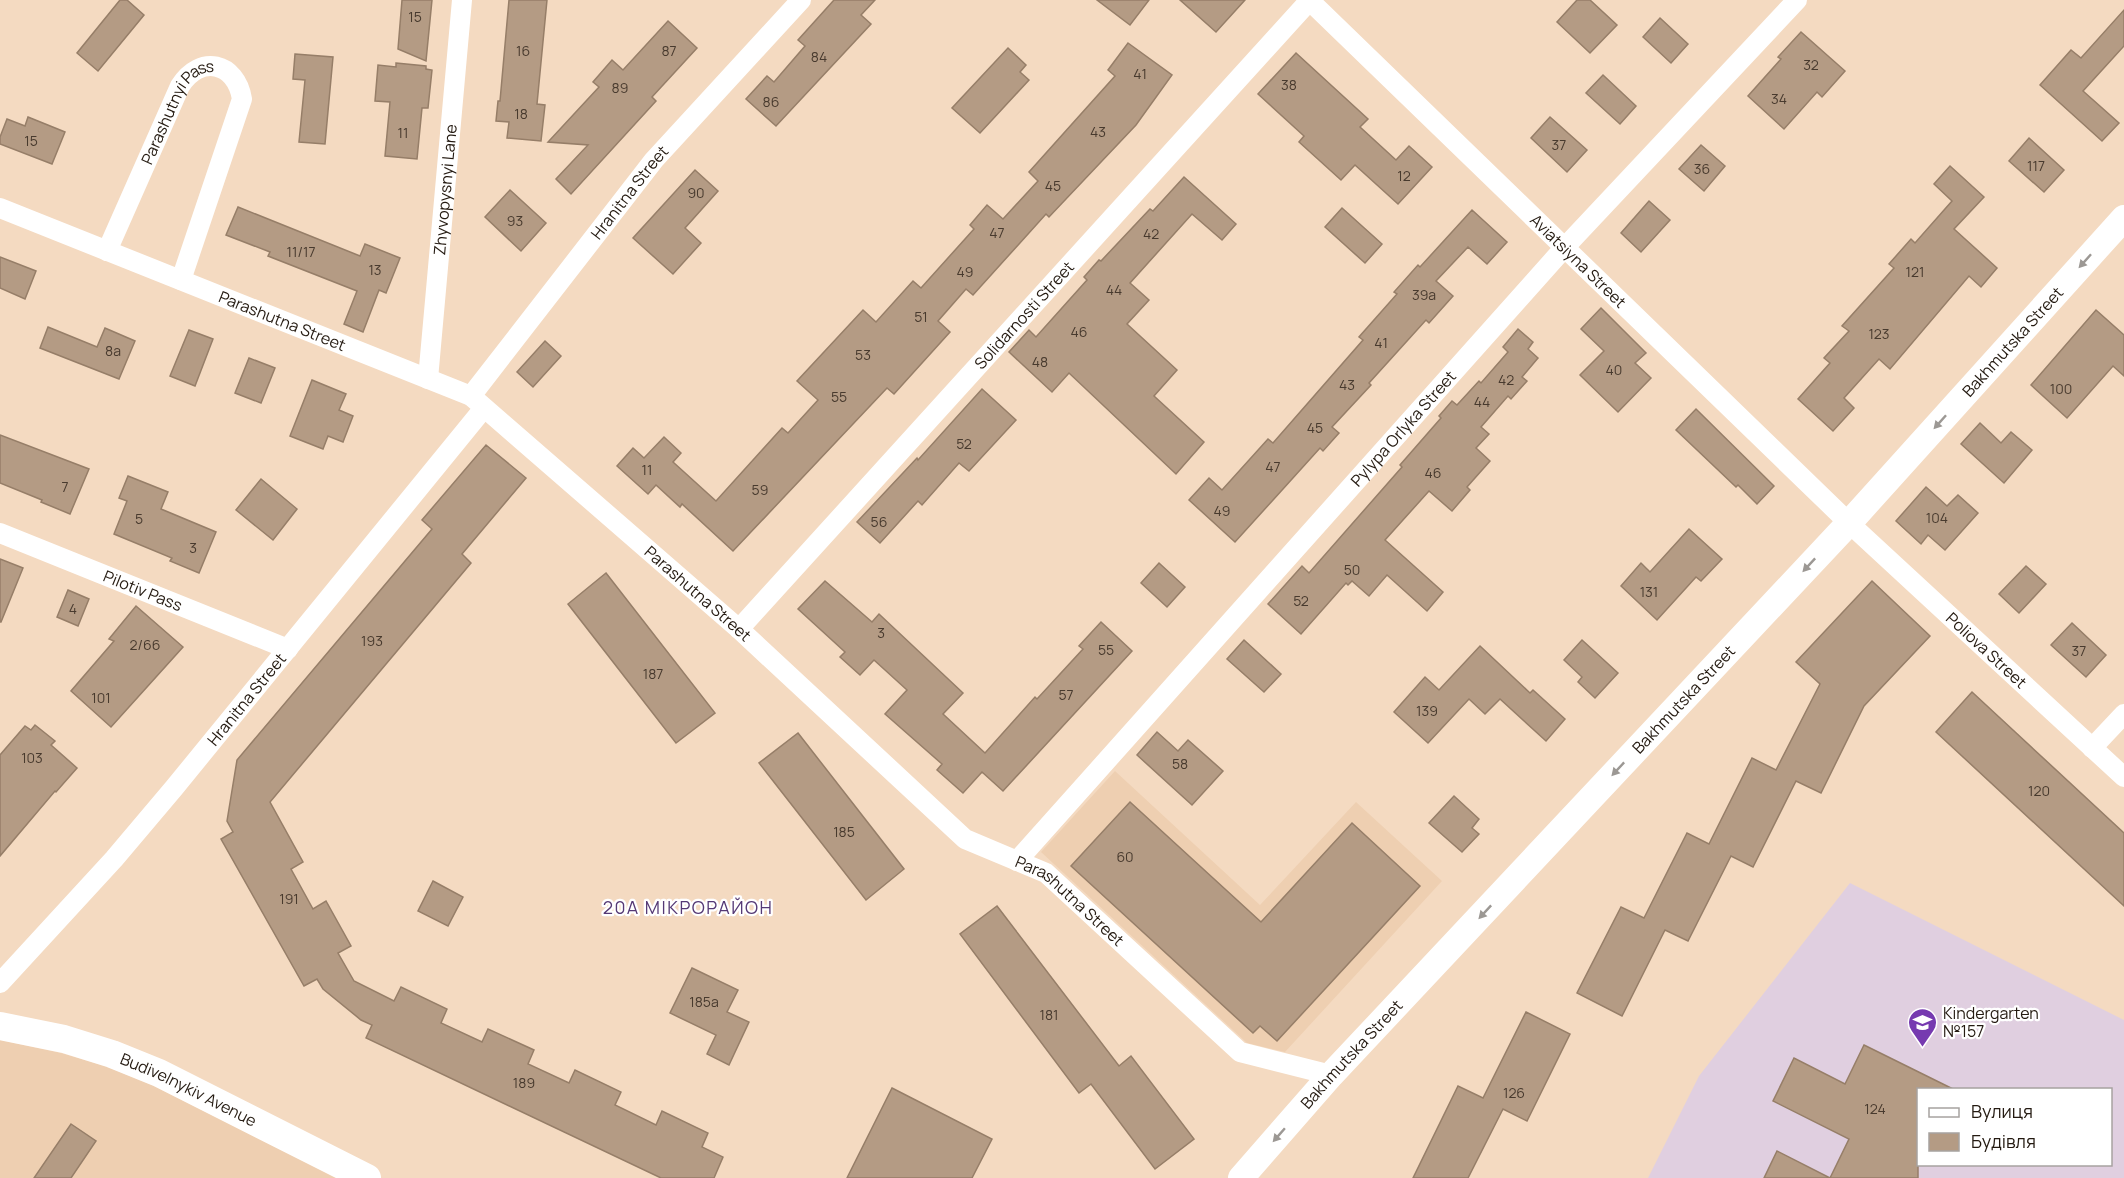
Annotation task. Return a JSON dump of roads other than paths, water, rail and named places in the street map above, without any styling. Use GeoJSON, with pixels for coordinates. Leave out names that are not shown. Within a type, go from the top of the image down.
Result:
{"type":"FeatureCollection","features":[{"type":"Feature","properties":{"kind":"main road","name":"Budivelnykiv Avenue"},"geometry":{"type":"LineString","coordinates":[[0,1026],[64,1039],[112,1054],[159,1073],[367,1178]]}},
{"type":"Feature","properties":{"kind":"street","name":"Zhyvopysnyi Lane"},"geometry":{"type":"LineString","coordinates":[[428,379],[462,0]]}},
{"type":"Feature","properties":{"kind":"street","name":"Hranitna Street"},"geometry":{"type":"LineString","coordinates":[[0,983],[114,859],[288,649],[477,402],[654,160],[801,0]]}},
{"type":"Feature","properties":{"kind":"street","name":"Aviatsiyna Street"},"geometry":{"type":"LineString","coordinates":[[1309,0],[1849,523]]}},
{"type":"Feature","properties":{"kind":"street","name":"Solidarnosti Street"},"geometry":{"type":"LineString","coordinates":[[740,629],[1309,0]]}},
{"type":"Feature","properties":{"kind":"street","name":"Pylypa Orlyka Street"},"geometry":{"type":"LineString","coordinates":[[1017,861],[1564,248],[1797,0]]}},
{"type":"Feature","properties":{"kind":"street","name":"Parashutnyi Pass"},"geometry":{"type":"LineString","coordinates":[[106,251],[185,77],[205,66],[216,66],[235,78],[242,99],[180,280]]}},
{"type":"Feature","properties":{"kind":"street","name":"Parashutna Street"},"geometry":{"type":"LineString","coordinates":[[0,208],[428,379],[477,402],[740,629],[965,839],[1046,873],[1240,1052],[1331,1076]]}},
{"type":"Feature","properties":{"kind":"street","name":"Bakhmutska Street"},"geometry":{"type":"LineString","coordinates":[[1241,1178],[1331,1076],[1849,523],[2124,218]]}},
{"type":"Feature","properties":{"kind":"street","name":"Poliova Street"},"geometry":{"type":"LineString","coordinates":[[1849,523],[2124,777]]}},
{"type":"Feature","properties":{"kind":"street","name":"Pilotiv Pass"},"geometry":{"type":"LineString","coordinates":[[0,532],[288,649]]}},
{"type":"Feature","properties":{"kind":"street"},"geometry":{"type":"LineString","coordinates":[[2092,748],[2124,714]]}},
{"type":"Feature","properties":{"kind":"place","name":"Kindergarten №157"},"geometry":{"type":"Point","coordinates":[1922,1048]}},
{"type":"Feature","properties":{"kind":"district","name":"20А МІКРОРАЙОН"},"geometry":{"type":"Point","coordinates":[688,907]}}]}
